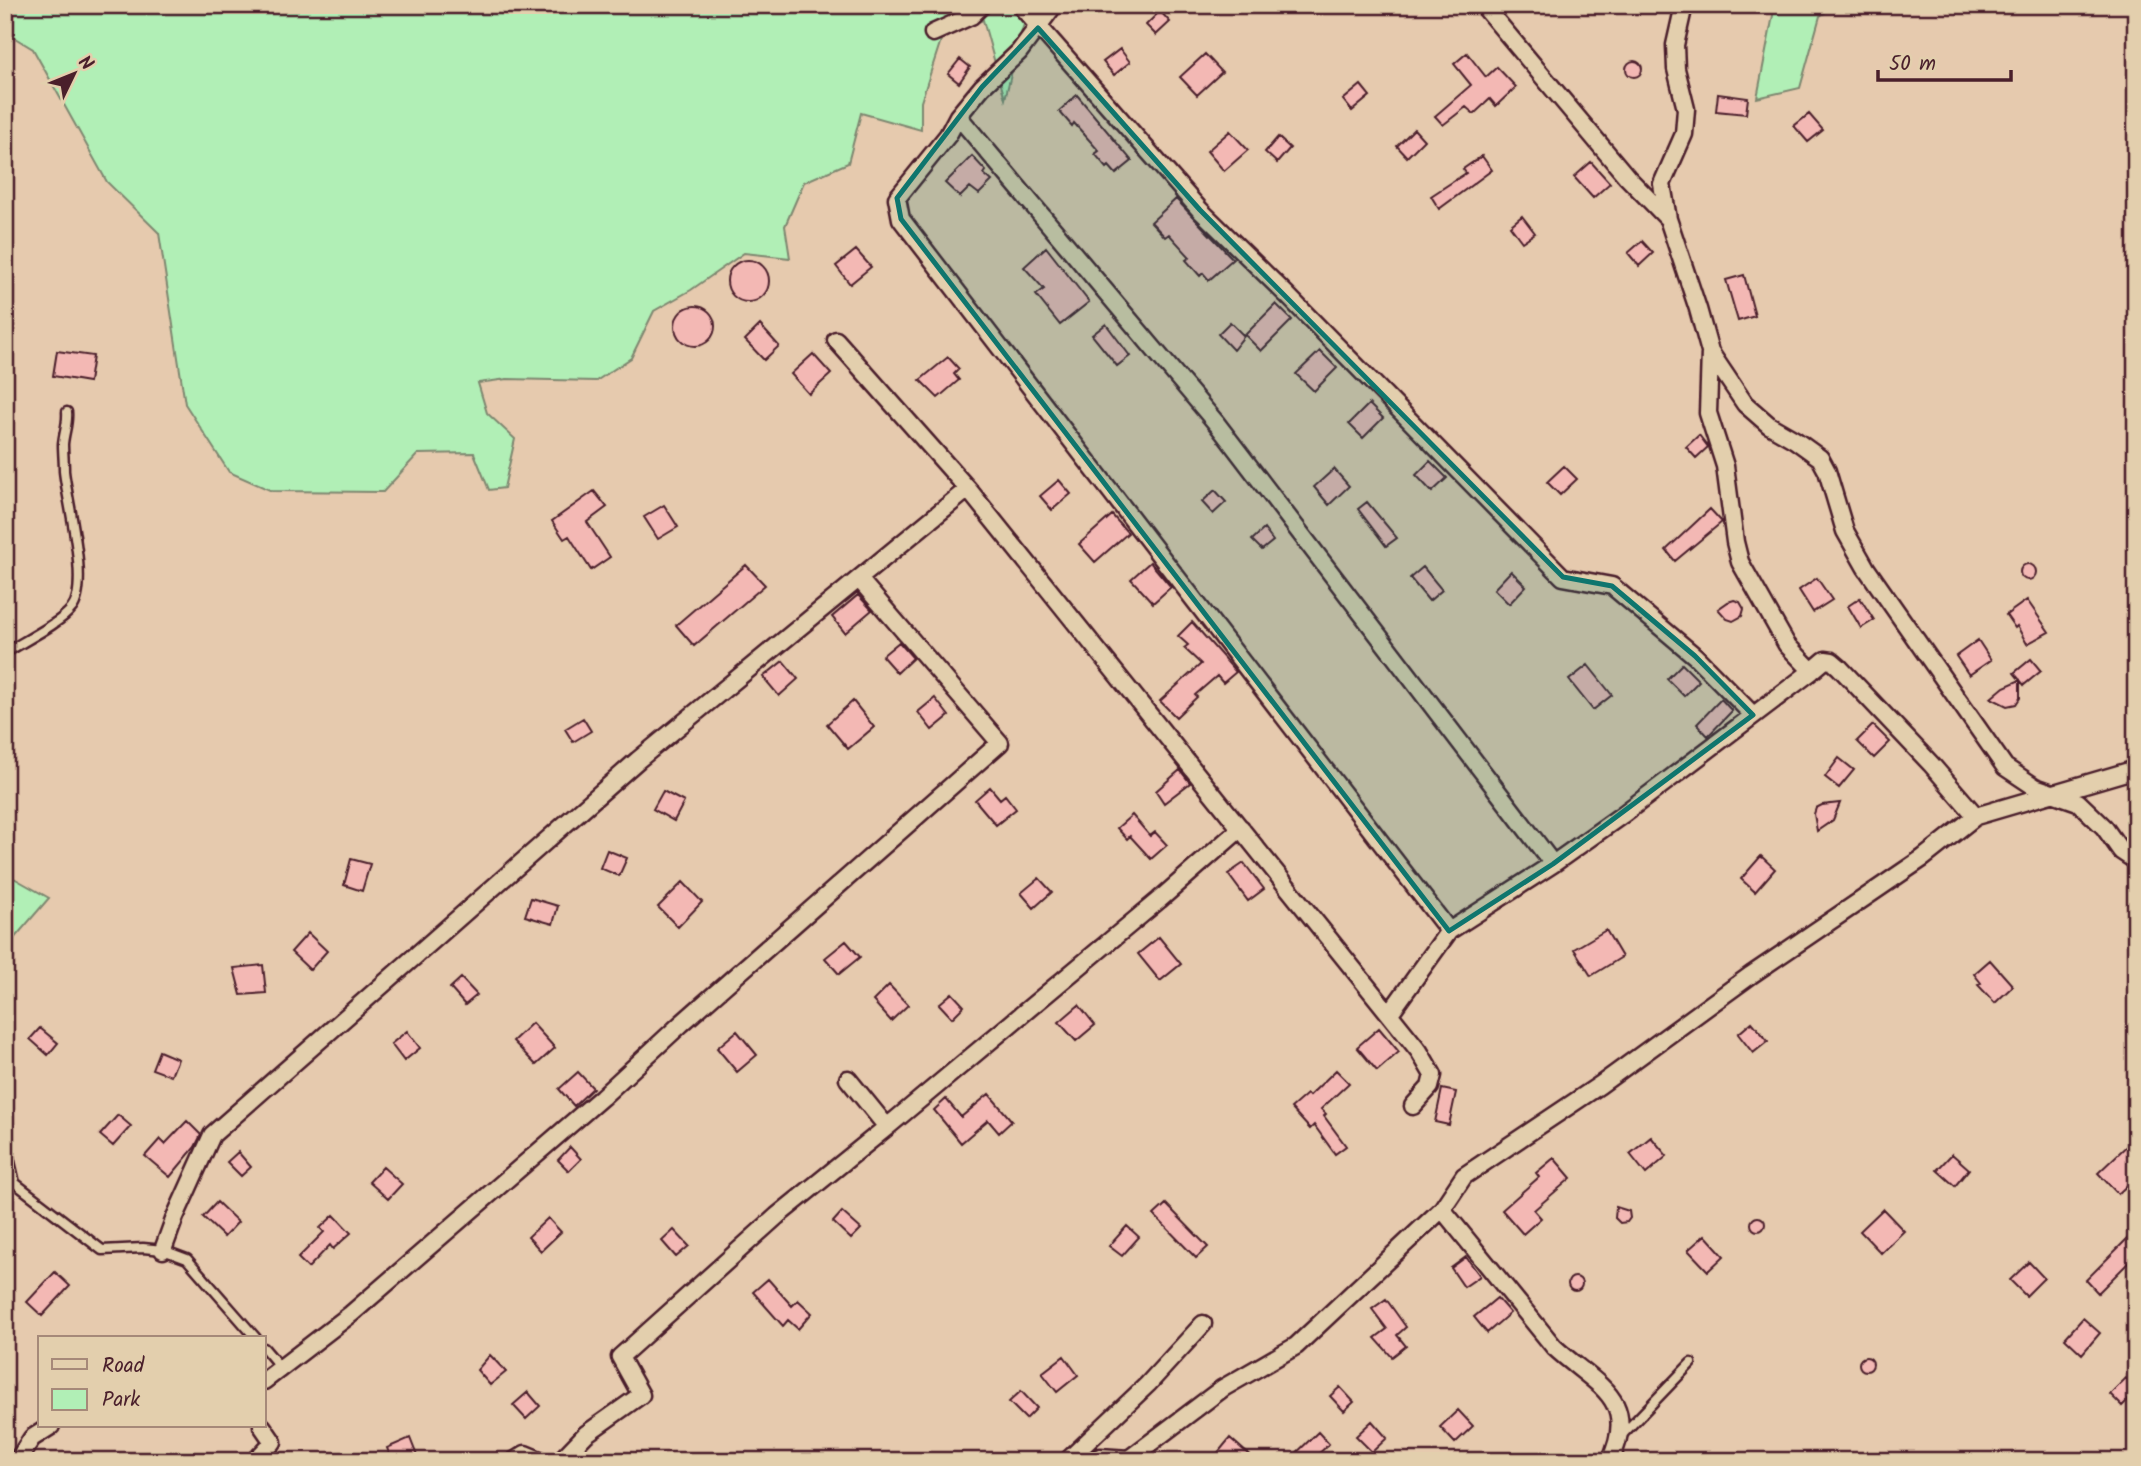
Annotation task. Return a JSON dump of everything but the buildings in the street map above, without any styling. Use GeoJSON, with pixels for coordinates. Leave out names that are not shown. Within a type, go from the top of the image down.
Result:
{"type":"FeatureCollection","features":[{"type":"Feature","properties":{"kind":"street"},"geometry":{"type":"LineString","coordinates":[[933,33],[971,16],[982,5]]}},
{"type":"Feature","properties":{"kind":"street"},"geometry":{"type":"LineString","coordinates":[[1020,5],[1200,210],[1563,577],[1612,586],[1695,656],[1753,715]]}},
{"type":"Feature","properties":{"kind":"street"},"geometry":{"type":"LineString","coordinates":[[1054,5],[1020,52],[982,87],[958,116],[947,135],[897,198],[901,219],[1449,931]]}},
{"type":"Feature","properties":{"kind":"street"},"geometry":{"type":"LineString","coordinates":[[1483,5],[1627,177],[1668,219]]}},
{"type":"Feature","properties":{"kind":"street"},"geometry":{"type":"LineString","coordinates":[[1684,5],[1675,45],[1676,69],[1686,109],[1684,134],[1662,184],[1668,219],[1710,352],[1745,404],[1769,425],[1820,458],[1827,471],[1845,531],[1866,568],[2006,767],[2035,787],[2078,802],[2104,827],[2121,851],[2136,861]]}},
{"type":"Feature","properties":{"kind":"street"},"geometry":{"type":"LineString","coordinates":[[958,116],[1217,424],[1553,864]]}},
{"type":"Feature","properties":{"kind":"street"},"geometry":{"type":"LineString","coordinates":[[836,340],[968,489],[1419,1051],[1433,1075],[1430,1087],[1413,1106]]}},
{"type":"Feature","properties":{"kind":"street"},"geometry":{"type":"LineString","coordinates":[[1710,352],[1708,414],[1725,466],[1740,562],[1787,645],[1812,671]]}},
{"type":"Feature","properties":{"kind":"street"},"geometry":{"type":"LineString","coordinates":[[163,1250],[212,1135],[638,760],[968,489]]}},
{"type":"Feature","properties":{"kind":"street"},"geometry":{"type":"LineString","coordinates":[[266,1379],[351,1314],[591,1106],[999,743],[859,579]]}},
{"type":"Feature","properties":{"kind":"street"},"geometry":{"type":"LineString","coordinates":[[1390,1013],[1449,931],[1553,864],[1622,815],[1825,660],[1832,661],[1839,667],[1976,816]]}},
{"type":"Feature","properties":{"kind":"street"},"geometry":{"type":"LineString","coordinates":[[1096,1461],[1100,1457],[1129,1459],[1223,1388],[1296,1346],[1442,1209],[1464,1176],[1600,1085],[1751,975],[1923,858],[1976,816],[2136,769]]}},
{"type":"Feature","properties":{"kind":"street"},"geometry":{"type":"LineString","coordinates":[[560,1461],[586,1434],[640,1395],[620,1357],[776,1216],[887,1127],[1241,828]]}},
{"type":"Feature","properties":{"kind":"street"},"geometry":{"type":"LineString","coordinates":[[848,1079],[887,1127]]}},
{"type":"Feature","properties":{"kind":"street"},"geometry":{"type":"LineString","coordinates":[[1442,1209],[1554,1348],[1599,1383],[1615,1403],[1622,1426],[1610,1461]]}},
{"type":"Feature","properties":{"kind":"street"},"geometry":{"type":"LineString","coordinates":[[1067,1461],[1148,1384],[1203,1324]]}},
{"type":"Feature","properties":{"kind":"street"},"geometry":{"type":"LineString","coordinates":[[17,1461],[32,1438],[48,1428]]}},
{"type":"Feature","properties":{"kind":"street"},"geometry":{"type":"LineString","coordinates":[[255,1461],[274,1442],[264,1428]]}},
{"type":"Feature","properties":{"kind":"street"},"geometry":{"type":"LineString","coordinates":[[514,1461],[526,1454],[542,1461]]}},
{"type":"Feature","properties":{"kind":"lane"},"geometry":{"type":"LineString","coordinates":[[5,653],[66,616],[75,606],[79,593],[74,525],[64,472],[63,443],[68,425],[67,412]]}},
{"type":"Feature","properties":{"kind":"lane"},"geometry":{"type":"LineString","coordinates":[[5,1140],[15,1183],[102,1250],[163,1250],[187,1259],[254,1336]]}},
{"type":"Feature","properties":{"kind":"lane"},"geometry":{"type":"LineString","coordinates":[[266,1351],[281,1368]]}},
{"type":"Feature","properties":{"kind":"lane"},"geometry":{"type":"LineString","coordinates":[[1620,1438],[1691,1363]]}},
{"type":"Feature","properties":{"kind":"highlighted area"},"geometry":{"type":"Polygon","coordinates":[[[1038,28],[1200,210],[1563,577],[1612,586],[1695,656],[1753,715],[1553,864],[1449,931],[901,219],[897,198],[982,87],[1038,28]]]}},
{"type":"Feature","properties":{"kind":"green space"},"geometry":{"type":"Polygon","coordinates":[[[5,5],[1031,5],[1005,99],[983,20],[942,37],[921,102],[921,130],[861,113],[848,163],[804,182],[785,226],[790,258],[744,253],[691,290],[654,311],[631,358],[596,381],[507,379],[478,383],[487,413],[515,439],[504,488],[489,490],[474,453],[418,454],[383,492],[272,491],[229,472],[185,404],[159,233],[107,182],[33,49],[5,32],[5,5]]]}},
{"type":"Feature","properties":{"kind":"green space"},"geometry":{"type":"Polygon","coordinates":[[[1775,5],[1837,5],[1820,16],[1800,88],[1757,98],[1775,5]]]}},
{"type":"Feature","properties":{"kind":"green space"},"geometry":{"type":"Polygon","coordinates":[[[5,873],[49,898],[5,949],[5,873]]]}}]}
